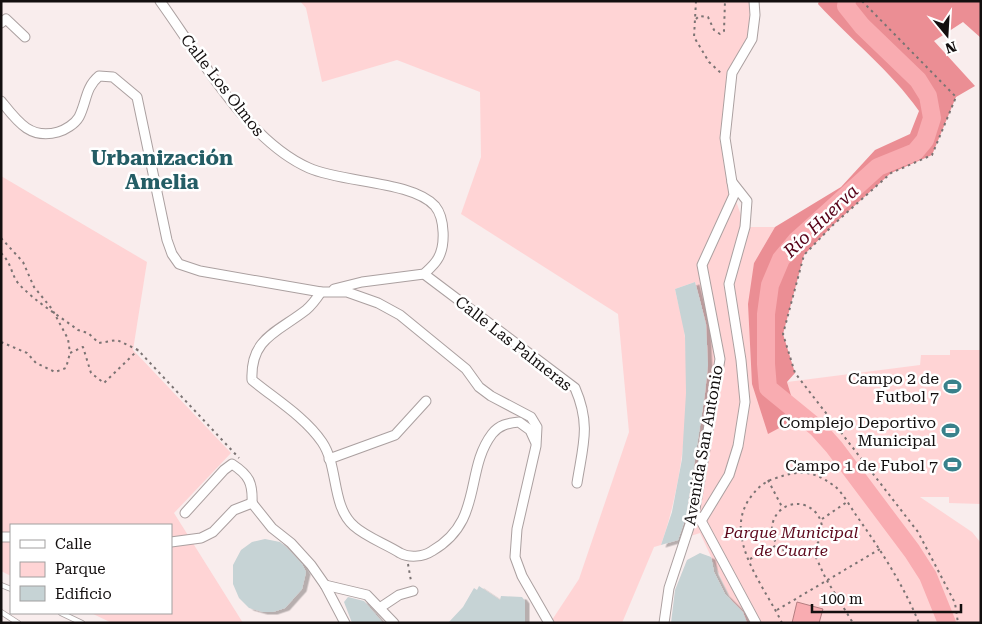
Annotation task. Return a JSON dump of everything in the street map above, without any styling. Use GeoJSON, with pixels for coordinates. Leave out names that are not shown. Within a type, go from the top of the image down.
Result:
{"type":"FeatureCollection","features":[{"type":"Feature","properties":{"kind":"street","name":"Calle Los Olmos"},"geometry":{"type":"LineString","coordinates":[[160,1],[248,121],[270,144],[309,168],[330,176],[421,195],[436,207],[444,237],[438,259],[424,274]]}},
{"type":"Feature","properties":{"kind":"street"},"geometry":{"type":"LineString","coordinates":[[702,521],[729,475],[738,446],[745,402],[741,360],[729,284],[745,227],[747,201],[732,182],[725,138],[732,73],[752,39],[755,15],[754,1]]}},
{"type":"Feature","properties":{"kind":"street"},"geometry":{"type":"LineString","coordinates":[[1,23],[6,19],[25,37]]}},
{"type":"Feature","properties":{"kind":"street"},"geometry":{"type":"LineString","coordinates":[[1,102],[25,128],[36,134],[52,133],[64,130],[78,119],[90,84],[99,76],[114,77],[137,97],[167,240],[172,254],[179,264],[200,270],[321,292],[347,292],[378,303],[400,315],[466,369],[479,387],[491,396],[531,417],[537,428],[536,446],[517,529],[515,557],[522,576],[549,623]]}},
{"type":"Feature","properties":{"kind":"street","name":"Avenida San Antonio"},"geometry":{"type":"LineString","coordinates":[[664,623],[669,588],[695,509],[720,359],[702,265],[734,195],[732,182]]}},
{"type":"Feature","properties":{"kind":"street"},"geometry":{"type":"LineString","coordinates":[[424,274],[362,282],[321,292],[308,309],[266,337],[251,362],[252,380],[309,427],[323,444],[344,512],[354,526],[407,556],[426,555],[441,546],[464,518],[472,498],[479,462],[491,435],[498,428],[508,423],[519,422],[530,430],[536,446]]}},
{"type":"Feature","properties":{"kind":"street","name":"Calle Las Palmeras"},"geometry":{"type":"LineString","coordinates":[[424,274],[575,388],[584,407],[586,423],[577,483]]}},
{"type":"Feature","properties":{"kind":"street"},"geometry":{"type":"LineString","coordinates":[[329,459],[395,435],[426,402]]}},
{"type":"Feature","properties":{"kind":"street"},"geometry":{"type":"LineString","coordinates":[[185,513],[224,470],[232,464],[242,470],[253,486],[252,503],[272,528],[291,543],[326,585],[345,623]]}},
{"type":"Feature","properties":{"kind":"street"},"geometry":{"type":"LineString","coordinates":[[172,542],[201,538],[213,532],[234,510],[252,503]]}},
{"type":"Feature","properties":{"kind":"street"},"geometry":{"type":"LineString","coordinates":[[695,509],[756,623]]}},
{"type":"Feature","properties":{"kind":"street"},"geometry":{"type":"LineString","coordinates":[[326,585],[367,595],[381,607],[394,623]]}},
{"type":"Feature","properties":{"kind":"street"},"geometry":{"type":"LineString","coordinates":[[381,607],[399,595],[413,591]]}},
{"type":"Feature","properties":{"kind":"lane"},"geometry":{"type":"LineString","coordinates":[[1,612],[18,623]]}},
{"type":"Feature","properties":{"kind":"lane"},"geometry":{"type":"LineString","coordinates":[[63,614],[82,623]]}},
{"type":"Feature","properties":{"kind":"path"},"geometry":{"type":"LineString","coordinates":[[696,1],[694,37],[709,62],[731,82]]}},
{"type":"Feature","properties":{"kind":"path"},"geometry":{"type":"LineString","coordinates":[[695,20],[699,16],[708,17],[714,30],[720,34],[724,31],[725,25],[725,1]]}},
{"type":"Feature","properties":{"kind":"path"},"geometry":{"type":"LineString","coordinates":[[862,1],[956,97],[932,155],[890,173],[833,225],[804,255],[783,334],[795,373],[918,532],[955,603],[958,623]]}},
{"type":"Feature","properties":{"kind":"path"},"geometry":{"type":"LineString","coordinates":[[1,238],[23,262],[34,286],[52,310],[68,339],[70,353],[66,368],[55,372],[36,363],[27,353],[1,342]]}},
{"type":"Feature","properties":{"kind":"path"},"geometry":{"type":"LineString","coordinates":[[1,253],[10,262],[16,281],[52,310],[99,343],[117,340],[138,350],[241,457],[232,464]]}},
{"type":"Feature","properties":{"kind":"path"},"geometry":{"type":"LineString","coordinates":[[70,353],[83,347],[91,373],[104,383],[138,350]]}},
{"type":"Feature","properties":{"kind":"path"},"geometry":{"type":"LineString","coordinates":[[782,623],[749,560],[741,537],[740,517],[755,490],[768,480],[796,471],[817,474],[835,486],[880,549],[908,595],[919,623]]}},
{"type":"Feature","properties":{"kind":"path"},"geometry":{"type":"LineString","coordinates":[[768,480],[782,508]]}},
{"type":"Feature","properties":{"kind":"path"},"geometry":{"type":"LineString","coordinates":[[822,520],[847,502]]}},
{"type":"Feature","properties":{"kind":"path"},"geometry":{"type":"LineString","coordinates":[[798,503],[811,507],[822,520],[823,537],[813,551],[797,556],[777,545],[772,532],[773,520],[782,508],[798,503]]}},
{"type":"Feature","properties":{"kind":"path"},"geometry":{"type":"LineString","coordinates":[[749,560],[777,545]]}},
{"type":"Feature","properties":{"kind":"path"},"geometry":{"type":"LineString","coordinates":[[776,610],[880,549]]}},
{"type":"Feature","properties":{"kind":"path"},"geometry":{"type":"LineString","coordinates":[[813,551],[826,579],[853,623]]}},
{"type":"Feature","properties":{"kind":"path"},"geometry":{"type":"LineString","coordinates":[[407,556],[413,591]]}},
{"type":"Feature","properties":{"kind":"green space","name":"Parque Municipal de Cuarte"},"geometry":{"type":"Polygon","coordinates":[[[300,1],[754,1],[752,39],[732,73],[725,138],[734,195],[745,227],[775,227],[754,263],[768,433],[798,418],[787,382],[920,365],[921,355],[950,355],[950,350],[981,350],[981,504],[949,503],[949,497],[920,497],[972,532],[981,543],[981,623],[742,623],[700,533],[681,539],[689,500],[705,394],[706,339],[701,301],[695,282],[675,289],[685,338],[686,416],[684,443],[675,495],[661,545],[654,547],[622,623],[550,623],[579,579],[629,432],[618,314],[461,214],[481,157],[480,92],[397,60],[322,82],[306,8],[300,1]]]}},
{"type":"Feature","properties":{"kind":"green space"},"geometry":{"type":"Polygon","coordinates":[[[1,176],[147,262],[133,350],[231,453],[174,513],[243,623],[112,623],[93,614],[172,614],[172,524],[10,524],[10,576],[1,571],[1,176]]]}},
{"type":"Feature","properties":{"kind":"shaded area"},"geometry":{"type":"Polygon","coordinates":[[[819,1],[981,1],[981,38],[963,22],[934,41],[975,86],[956,97],[932,155],[891,173],[833,225],[804,255],[783,334],[795,373],[787,382],[798,418],[768,434],[752,384],[748,304],[754,263],[775,227],[841,187],[875,150],[910,134],[919,111],[896,82],[818,4],[819,1]]]}},
{"type":"Feature","properties":{"kind":"shaded area"},"geometry":{"type":"Polygon","coordinates":[[[797,602],[823,609],[819,623],[792,623],[797,602]]]}},
{"type":"Feature","properties":{"kind":"building"},"geometry":{"type":"Polygon","coordinates":[[[695,282],[706,324],[708,365],[705,393],[686,517],[678,540],[661,545],[672,512],[682,459],[686,393],[685,336],[675,289],[695,282]]]}},
{"type":"Feature","properties":{"kind":"building"},"geometry":{"type":"Polygon","coordinates":[[[265,539],[280,542],[302,564],[306,572],[302,589],[285,608],[273,612],[263,612],[249,608],[239,598],[233,584],[233,565],[241,550],[252,542],[265,539]]]}},
{"type":"Feature","properties":{"kind":"building"},"geometry":{"type":"Polygon","coordinates":[[[700,553],[711,557],[714,572],[725,594],[743,612],[747,623],[671,623],[675,590],[687,560],[700,553]]]}},
{"type":"Feature","properties":{"kind":"building"},"geometry":{"type":"Polygon","coordinates":[[[479,586],[500,600],[501,596],[522,597],[525,601],[525,623],[448,623],[463,607],[474,588],[477,590],[479,586]]]}},
{"type":"Feature","properties":{"kind":"building"},"geometry":{"type":"Polygon","coordinates":[[[348,597],[364,601],[383,623],[352,623],[344,602],[348,597]]]}},
{"type":"Feature","properties":{"kind":"waterway","name":"Río Huerva"},"geometry":{"type":"LineString","coordinates":[[847,1],[846,6],[862,26],[918,80],[928,96],[932,118],[925,140],[915,152],[878,167],[796,241],[781,259],[770,285],[766,314],[768,388],[817,428],[834,447],[912,551],[928,576],[947,623]]}},
{"type":"Feature","properties":{"kind":"place","name":"Campo 2 de Futbol 7"},"geometry":{"type":"Point","coordinates":[953,387]}},
{"type":"Feature","properties":{"kind":"place","name":"Complejo Deportivo Municipal"},"geometry":{"type":"Point","coordinates":[950,431]}},
{"type":"Feature","properties":{"kind":"place","name":"Campo 1 de Fubol 7"},"geometry":{"type":"Point","coordinates":[952,465]}},
{"type":"Feature","properties":{"kind":"district","name":"Urbanización Amelia"},"geometry":{"type":"Point","coordinates":[162,170]}}]}
